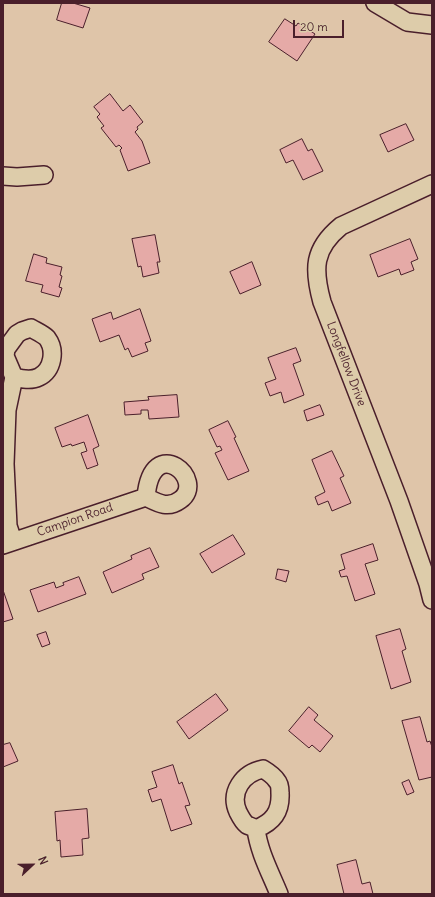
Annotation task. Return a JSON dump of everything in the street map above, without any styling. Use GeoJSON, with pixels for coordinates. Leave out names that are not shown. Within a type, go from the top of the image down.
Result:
{"type":"FeatureCollection","features":[{"type":"Feature","properties":{"kind":"street"},"geometry":{"type":"LineString","coordinates":[[375,3],[407,22],[432,25]]}},
{"type":"Feature","properties":{"kind":"street"},"geometry":{"type":"LineString","coordinates":[[3,176],[17,177],[44,175]]}},
{"type":"Feature","properties":{"kind":"street","name":"Longfellow Drive"},"geometry":{"type":"LineString","coordinates":[[432,184],[340,226],[324,242],[316,265],[322,302],[399,501],[428,584],[432,600]]}},
{"type":"Feature","properties":{"kind":"street"},"geometry":{"type":"LineString","coordinates":[[8,543],[5,464],[7,410],[14,377]]}},
{"type":"Feature","properties":{"kind":"street","name":"Campion Road"},"geometry":{"type":"LineString","coordinates":[[8,543],[146,497]]}},
{"type":"Feature","properties":{"kind":"street"},"geometry":{"type":"LineString","coordinates":[[256,829],[257,839],[263,858],[279,894]]}},
{"type":"Feature","properties":{"kind":"building"},"geometry":{"type":"Polygon","coordinates":[[[62,3],[73,3],[90,8],[83,28],[57,20],[62,3]]]}},
{"type":"Feature","properties":{"kind":"building"},"geometry":{"type":"Polygon","coordinates":[[[285,19],[296,26],[298,23],[315,34],[297,61],[269,42],[285,19]]]}},
{"type":"Feature","properties":{"kind":"building"},"geometry":{"type":"Polygon","coordinates":[[[110,94],[123,111],[130,105],[143,122],[137,127],[138,129],[135,132],[142,141],[150,163],[128,171],[120,150],[122,148],[119,145],[116,147],[101,128],[104,126],[97,117],[100,114],[94,107],[110,94]]]}},
{"type":"Feature","properties":{"kind":"building"},"geometry":{"type":"Polygon","coordinates":[[[406,124],[414,140],[388,152],[380,135],[406,124]]]}},
{"type":"Feature","properties":{"kind":"building"},"geometry":{"type":"Polygon","coordinates":[[[302,139],[308,151],[312,149],[323,171],[303,180],[293,160],[286,163],[280,150],[302,139]]]}},
{"type":"Feature","properties":{"kind":"building"},"geometry":{"type":"Polygon","coordinates":[[[155,235],[160,262],[157,262],[159,273],[143,277],[141,266],[138,267],[132,239],[155,235]]]}},
{"type":"Feature","properties":{"kind":"building"},"geometry":{"type":"Polygon","coordinates":[[[410,239],[418,259],[411,262],[414,270],[401,275],[399,269],[378,277],[370,255],[410,239]]]}},
{"type":"Feature","properties":{"kind":"building"},"geometry":{"type":"Polygon","coordinates":[[[34,254],[47,258],[46,263],[62,267],[60,275],[62,276],[59,287],[62,288],[59,297],[41,292],[43,285],[26,281],[34,254]]]}},
{"type":"Feature","properties":{"kind":"building"},"geometry":{"type":"Polygon","coordinates":[[[252,262],[261,285],[240,294],[230,272],[252,262]]]}},
{"type":"Feature","properties":{"kind":"building"},"geometry":{"type":"Polygon","coordinates":[[[140,309],[151,341],[145,343],[148,351],[132,357],[128,348],[125,350],[119,335],[100,342],[92,319],[111,312],[113,319],[140,309]]]}},
{"type":"Feature","properties":{"kind":"building"},"geometry":{"type":"Polygon","coordinates":[[[296,348],[301,361],[293,364],[304,395],[284,403],[281,392],[270,396],[265,383],[276,379],[268,358],[296,348]]]}},
{"type":"Feature","properties":{"kind":"building"},"geometry":{"type":"Polygon","coordinates":[[[177,395],[179,417],[149,419],[148,410],[141,410],[141,414],[125,415],[124,402],[149,400],[148,397],[177,395]]]}},
{"type":"Feature","properties":{"kind":"building"},"geometry":{"type":"Polygon","coordinates":[[[320,405],[324,415],[307,421],[304,411],[320,405]]]}},
{"type":"Feature","properties":{"kind":"building"},"geometry":{"type":"Polygon","coordinates":[[[88,415],[99,446],[93,449],[98,465],[87,469],[81,453],[87,451],[84,442],[72,446],[71,444],[62,447],[55,428],[88,415]]]}},
{"type":"Feature","properties":{"kind":"building"},"geometry":{"type":"Polygon","coordinates":[[[228,421],[249,471],[228,480],[215,453],[222,450],[220,446],[217,447],[209,430],[228,421]]]}},
{"type":"Feature","properties":{"kind":"building"},"geometry":{"type":"Polygon","coordinates":[[[332,451],[344,476],[340,478],[351,503],[332,511],[328,501],[318,505],[315,497],[325,492],[312,460],[332,451]]]}},
{"type":"Feature","properties":{"kind":"building"},"geometry":{"type":"Polygon","coordinates":[[[233,535],[245,554],[212,573],[200,554],[233,535]]]}},
{"type":"Feature","properties":{"kind":"building"},"geometry":{"type":"Polygon","coordinates":[[[373,544],[378,560],[365,564],[375,594],[355,601],[347,576],[341,577],[339,571],[345,569],[341,555],[373,544]]]}},
{"type":"Feature","properties":{"kind":"building"},"geometry":{"type":"Polygon","coordinates":[[[150,548],[159,567],[142,574],[144,579],[112,593],[103,572],[132,559],[131,556],[150,548]]]}},
{"type":"Feature","properties":{"kind":"building"},"geometry":{"type":"Polygon","coordinates":[[[278,569],[289,571],[286,582],[276,579],[278,569]]]}},
{"type":"Feature","properties":{"kind":"building"},"geometry":{"type":"Polygon","coordinates":[[[79,577],[86,594],[38,612],[30,590],[54,582],[56,588],[64,585],[63,583],[79,577]]]}},
{"type":"Feature","properties":{"kind":"building"},"geometry":{"type":"Polygon","coordinates":[[[3,590],[13,619],[3,622],[3,590]]]}},
{"type":"Feature","properties":{"kind":"building"},"geometry":{"type":"Polygon","coordinates":[[[400,629],[406,649],[402,651],[411,682],[391,689],[376,636],[400,629]]]}},
{"type":"Feature","properties":{"kind":"building"},"geometry":{"type":"Polygon","coordinates":[[[46,632],[50,644],[42,647],[37,635],[46,632]]]}},
{"type":"Feature","properties":{"kind":"building"},"geometry":{"type":"Polygon","coordinates":[[[216,694],[228,710],[189,739],[177,722],[216,694]]]}},
{"type":"Feature","properties":{"kind":"building"},"geometry":{"type":"Polygon","coordinates":[[[309,707],[318,715],[314,720],[333,736],[320,752],[312,745],[309,748],[289,731],[309,707]]]}},
{"type":"Feature","properties":{"kind":"building"},"geometry":{"type":"Polygon","coordinates":[[[420,717],[427,742],[430,741],[432,747],[432,777],[419,780],[402,721],[420,717]]]}},
{"type":"Feature","properties":{"kind":"building"},"geometry":{"type":"Polygon","coordinates":[[[10,743],[18,761],[3,767],[3,745],[10,743]]]}},
{"type":"Feature","properties":{"kind":"building"},"geometry":{"type":"Polygon","coordinates":[[[173,765],[179,784],[182,782],[190,805],[185,806],[192,824],[171,831],[161,799],[152,802],[148,790],[157,787],[152,772],[173,765]]]}},
{"type":"Feature","properties":{"kind":"building"},"geometry":{"type":"Polygon","coordinates":[[[409,780],[414,792],[407,795],[402,783],[409,780]]]}},
{"type":"Feature","properties":{"kind":"building"},"geometry":{"type":"Polygon","coordinates":[[[87,809],[89,838],[82,839],[83,855],[61,857],[60,840],[57,841],[55,812],[87,809]]]}},
{"type":"Feature","properties":{"kind":"building"},"geometry":{"type":"Polygon","coordinates":[[[356,860],[362,884],[370,882],[373,894],[344,894],[337,865],[356,860]]]}}]}
